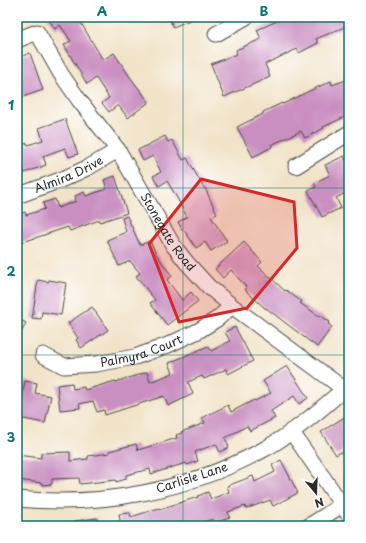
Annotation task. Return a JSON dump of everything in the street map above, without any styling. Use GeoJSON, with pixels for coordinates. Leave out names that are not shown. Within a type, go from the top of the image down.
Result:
{"type":"FeatureCollection","features":[{"type":"Feature","properties":{"kind":"street"},"geometry":{"type":"LineString","coordinates":[[216,34],[246,17]]}},
{"type":"Feature","properties":{"kind":"street","name":"Stonegate Road"},"geometry":{"type":"LineString","coordinates":[[17,40],[37,32],[61,74],[118,150],[174,245],[187,263],[209,287],[232,306],[344,389]]}},
{"type":"Feature","properties":{"kind":"street"},"geometry":{"type":"LineString","coordinates":[[296,166],[349,133]]}},
{"type":"Feature","properties":{"kind":"street","name":"Almira Drive"},"geometry":{"type":"LineString","coordinates":[[17,196],[63,179],[89,167],[118,150]]}},
{"type":"Feature","properties":{"kind":"street","name":"Palmyra Court"},"geometry":{"type":"LineString","coordinates":[[43,355],[64,366],[96,364],[135,357],[168,345],[198,331],[217,319],[232,306]]}},
{"type":"Feature","properties":{"kind":"street","name":"Carlisle Lane"},"geometry":{"type":"LineString","coordinates":[[17,499],[61,502],[94,500],[128,496],[163,489],[195,480],[228,467],[262,450],[320,410],[344,389]]}},
{"type":"Feature","properties":{"kind":"street"},"geometry":{"type":"LineString","coordinates":[[291,431],[347,507],[309,526]]}},
{"type":"Feature","properties":{"kind":"highlighted area"},"geometry":{"type":"Polygon","coordinates":[[[201,179],[294,202],[297,248],[247,308],[179,322],[149,244],[201,179]]]}},
{"type":"Feature","properties":{"kind":"building"},"geometry":{"type":"Polygon","coordinates":[[[47,17],[79,17],[103,60],[114,53],[149,102],[128,118],[118,105],[109,112],[102,103],[109,98],[96,78],[87,84],[64,45],[71,41],[60,25],[55,29],[47,17]]]}},
{"type":"Feature","properties":{"kind":"building"},"geometry":{"type":"Polygon","coordinates":[[[169,17],[197,17],[173,27],[169,17]]]}},
{"type":"Feature","properties":{"kind":"building"},"geometry":{"type":"Polygon","coordinates":[[[286,17],[349,17],[349,25],[316,39],[318,43],[299,53],[297,49],[265,64],[270,77],[224,97],[211,64],[237,54],[236,50],[261,39],[257,30],[286,17]]]}},
{"type":"Feature","properties":{"kind":"building"},"geometry":{"type":"Polygon","coordinates":[[[30,53],[43,90],[17,99],[17,69],[23,67],[20,57],[30,53]]]}},
{"type":"Feature","properties":{"kind":"building"},"geometry":{"type":"Polygon","coordinates":[[[349,79],[349,115],[323,127],[324,128],[305,138],[301,131],[271,145],[272,147],[253,157],[237,127],[263,114],[263,112],[331,81],[332,85],[349,79]]]}},
{"type":"Feature","properties":{"kind":"building"},"geometry":{"type":"Polygon","coordinates":[[[65,119],[78,154],[69,157],[65,148],[43,156],[46,165],[19,175],[17,170],[17,147],[27,143],[28,145],[43,140],[39,128],[65,119]]]}},
{"type":"Feature","properties":{"kind":"building"},"geometry":{"type":"Polygon","coordinates":[[[165,136],[168,142],[172,140],[183,160],[187,158],[205,188],[217,214],[211,217],[227,241],[211,251],[205,242],[196,248],[184,230],[183,231],[178,222],[187,217],[176,196],[167,181],[159,186],[153,176],[161,172],[153,156],[143,161],[138,150],[165,136]]]}},
{"type":"Feature","properties":{"kind":"building"},"geometry":{"type":"Polygon","coordinates":[[[344,156],[349,165],[349,191],[336,198],[341,208],[322,217],[308,191],[316,187],[314,183],[330,175],[325,165],[344,156]]]}},
{"type":"Feature","properties":{"kind":"building"},"geometry":{"type":"Polygon","coordinates":[[[115,176],[127,213],[100,222],[99,220],[70,231],[68,227],[17,244],[17,215],[25,212],[26,215],[45,209],[43,203],[55,199],[58,208],[76,201],[75,196],[84,192],[86,196],[107,189],[104,180],[115,176]]]}},
{"type":"Feature","properties":{"kind":"building"},"geometry":{"type":"Polygon","coordinates":[[[127,216],[140,245],[150,241],[156,254],[172,276],[167,280],[182,300],[191,292],[198,301],[167,325],[150,303],[155,300],[136,276],[140,273],[130,261],[119,266],[107,240],[126,232],[122,218],[127,216]]]}},
{"type":"Feature","properties":{"kind":"building"},"geometry":{"type":"Polygon","coordinates":[[[244,242],[262,262],[258,266],[285,291],[286,290],[302,302],[300,303],[330,322],[328,324],[332,327],[317,347],[266,309],[245,290],[247,288],[231,270],[223,278],[215,269],[244,242]]]}},
{"type":"Feature","properties":{"kind":"building"},"geometry":{"type":"Polygon","coordinates":[[[38,280],[66,283],[61,315],[42,312],[41,319],[32,318],[38,280]]]}},
{"type":"Feature","properties":{"kind":"building"},"geometry":{"type":"Polygon","coordinates":[[[92,307],[108,330],[81,348],[76,340],[78,338],[68,323],[92,307]]]}},
{"type":"Feature","properties":{"kind":"building"},"geometry":{"type":"Polygon","coordinates":[[[17,318],[26,323],[17,341],[17,318]]]}},
{"type":"Feature","properties":{"kind":"building"},"geometry":{"type":"Polygon","coordinates":[[[235,327],[253,361],[228,374],[226,369],[204,379],[202,376],[188,382],[193,394],[168,406],[164,396],[105,415],[104,410],[97,412],[93,401],[79,404],[80,408],[60,410],[57,385],[72,383],[73,389],[84,387],[85,390],[147,372],[150,382],[173,373],[169,363],[208,346],[211,351],[230,341],[225,332],[235,327]]]}},
{"type":"Feature","properties":{"kind":"building"},"geometry":{"type":"Polygon","coordinates":[[[287,366],[308,398],[299,404],[294,396],[271,411],[275,418],[250,431],[247,426],[225,438],[229,447],[220,452],[216,444],[195,452],[198,461],[187,465],[186,463],[151,474],[150,469],[126,475],[126,479],[116,482],[116,480],[80,484],[79,478],[52,479],[52,484],[42,485],[42,483],[17,480],[17,455],[41,458],[41,453],[70,452],[70,461],[88,459],[88,456],[110,453],[109,451],[136,444],[138,450],[177,438],[176,435],[182,433],[181,432],[205,423],[202,418],[228,405],[231,412],[271,393],[263,381],[287,366]]]}},
{"type":"Feature","properties":{"kind":"building"},"geometry":{"type":"Polygon","coordinates":[[[25,381],[37,383],[35,393],[51,396],[45,423],[18,418],[25,381]]]}},
{"type":"Feature","properties":{"kind":"building"},"geometry":{"type":"Polygon","coordinates":[[[349,414],[349,447],[336,455],[321,432],[349,414]]]}},
{"type":"Feature","properties":{"kind":"building"},"geometry":{"type":"Polygon","coordinates":[[[281,460],[298,493],[273,506],[270,500],[246,509],[245,506],[228,512],[230,517],[215,523],[213,519],[199,523],[200,526],[121,526],[119,514],[130,513],[131,517],[198,497],[208,492],[211,499],[229,492],[227,486],[253,476],[255,482],[275,472],[272,465],[281,460]]]}},
{"type":"Feature","properties":{"kind":"building"},"geometry":{"type":"Polygon","coordinates":[[[97,518],[98,526],[75,526],[75,521],[97,518]]]}}]}
